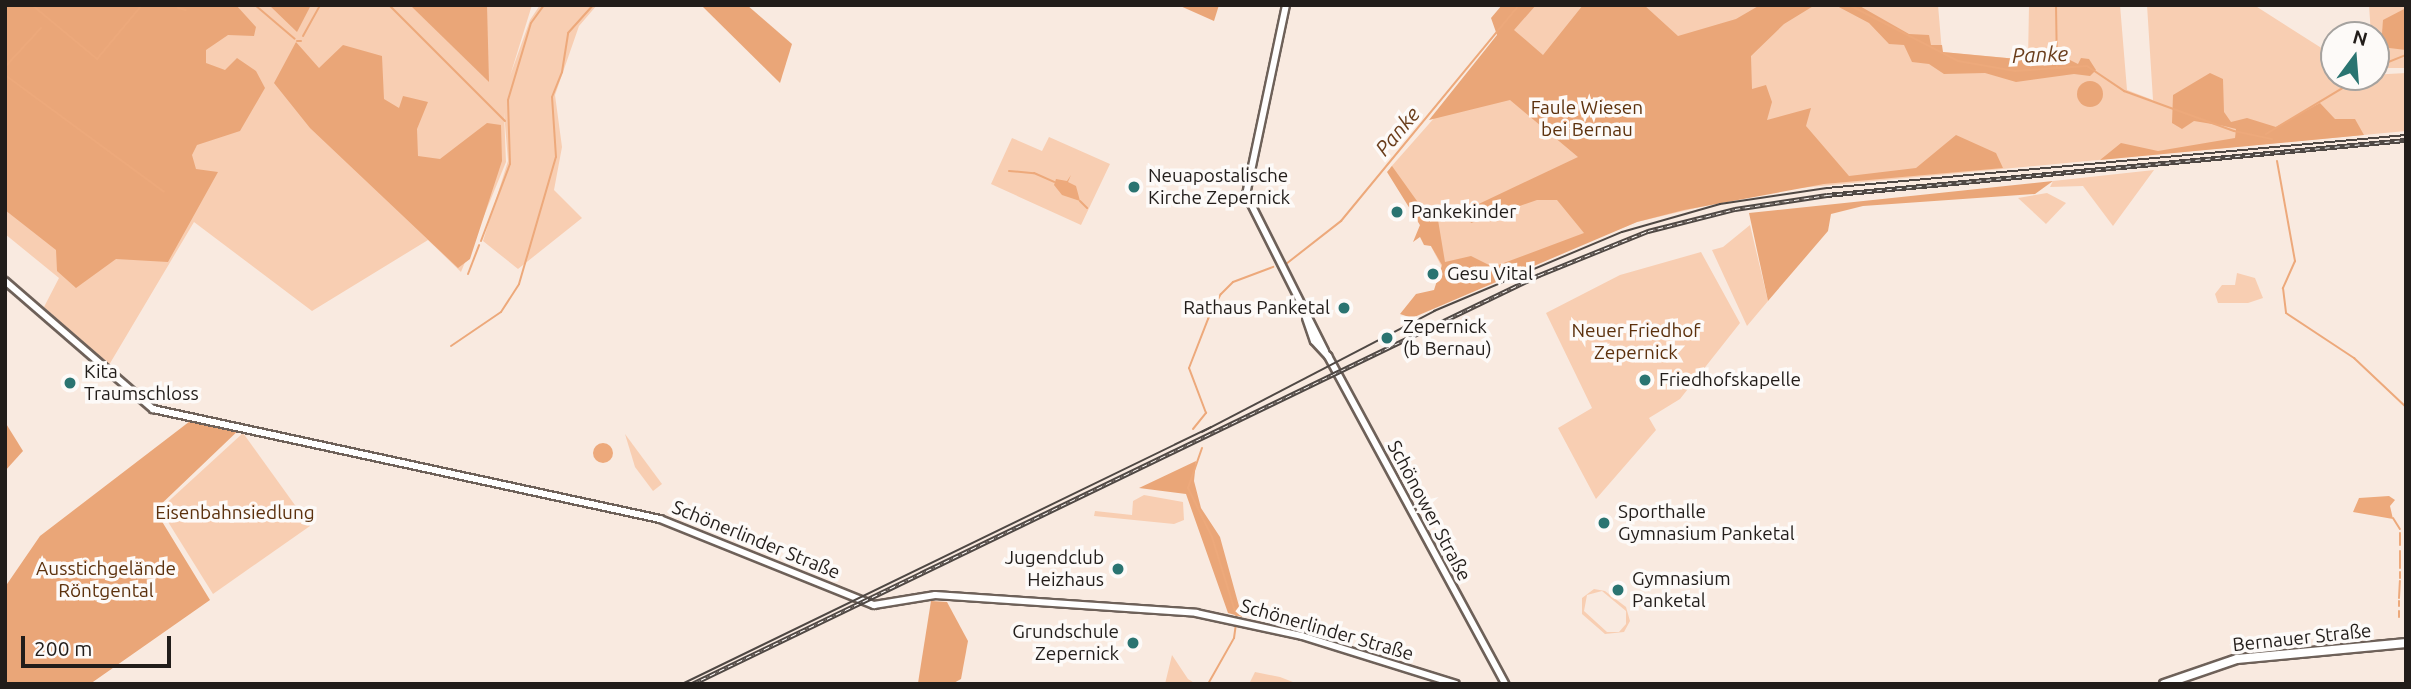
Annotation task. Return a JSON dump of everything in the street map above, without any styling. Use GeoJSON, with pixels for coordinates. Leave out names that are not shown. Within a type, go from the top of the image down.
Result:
{"type":"FeatureCollection","features":[{"type":"Feature","properties":{"kind":"main road","name":"Bernauer Straße"},"geometry":{"type":"LineString","coordinates":[[2164,684],[2237,659],[2406,643]]}},
{"type":"Feature","properties":{"kind":"street","name":"Schönower Straße"},"geometry":{"type":"LineString","coordinates":[[1286,5],[1246,194],[1306,318],[1505,684]]}},
{"type":"Feature","properties":{"kind":"street","name":"Schönerlinder Straße"},"geometry":{"type":"LineString","coordinates":[[5,281],[140,402],[153,409],[660,519],[874,605],[935,595],[1143,608],[1236,620],[1456,684]]}},
{"type":"Feature","properties":{"kind":"green space"},"geometry":{"type":"Polygon","coordinates":[[[5,5],[532,5],[510,76],[530,20],[540,5],[597,5],[579,26],[555,95],[562,147],[554,190],[582,218],[518,269],[483,241],[508,161],[504,112],[506,162],[461,272],[428,240],[312,311],[194,222],[109,365],[44,307],[59,278],[5,234],[5,5]]]}},
{"type":"Feature","properties":{"kind":"green space"},"geometry":{"type":"Polygon","coordinates":[[[5,5],[236,5],[256,27],[254,36],[228,35],[206,50],[206,63],[225,70],[237,58],[256,71],[265,88],[240,131],[197,145],[192,155],[196,169],[218,172],[168,262],[116,259],[76,288],[57,271],[56,250],[5,210],[5,5]]]}},
{"type":"Feature","properties":{"kind":"green space"},"geometry":{"type":"Polygon","coordinates":[[[269,5],[311,5],[297,32],[269,5]]]}},
{"type":"Feature","properties":{"kind":"green space"},"geometry":{"type":"Polygon","coordinates":[[[410,5],[487,5],[489,82],[410,5]]]}},
{"type":"Feature","properties":{"kind":"green space"},"geometry":{"type":"Polygon","coordinates":[[[701,5],[747,5],[792,44],[780,83],[701,5]]]}},
{"type":"Feature","properties":{"kind":"green space"},"geometry":{"type":"Polygon","coordinates":[[[1178,5],[1219,5],[1214,21],[1178,5]]]}},
{"type":"Feature","properties":{"kind":"green space"},"geometry":{"type":"Polygon","coordinates":[[[1502,5],[1536,5],[1514,30],[1543,55],[1583,5],[1644,5],[1678,36],[1736,19],[1760,5],[1815,5],[1784,24],[1751,56],[1752,89],[1766,85],[1772,102],[1767,120],[1811,108],[1806,126],[1849,176],[1916,168],[1956,135],[1996,153],[2003,168],[1824,184],[1684,210],[1637,222],[1412,318],[1400,314],[1416,294],[1434,290],[1442,265],[1431,246],[1424,245],[1420,237],[1413,242],[1420,225],[1387,172],[1392,166],[1427,215],[1438,220],[1445,262],[1471,256],[1493,267],[1584,233],[1557,200],[1537,200],[1471,223],[1466,210],[1578,157],[1510,100],[1429,120],[1497,35],[1491,18],[1502,5]]]}},
{"type":"Feature","properties":{"kind":"green space","name":"Faule Wiesen bei Bernau"},"geometry":{"type":"Polygon","coordinates":[[[1534,5],[1938,5],[1942,52],[2028,60],[2029,5],[2120,5],[2127,90],[2153,100],[2147,5],[2254,5],[2320,47],[2320,91],[2390,91],[2390,74],[2406,73],[2406,131],[1768,191],[1637,222],[1457,296],[1390,168],[1534,5]]]}},
{"type":"Feature","properties":{"kind":"green space"},"geometry":{"type":"Polygon","coordinates":[[[1835,5],[1858,5],[1909,34],[1929,35],[1931,45],[1942,45],[1943,52],[2028,60],[2036,65],[2055,58],[2061,64],[2066,58],[2078,64],[2081,58],[2089,59],[2096,70],[2090,76],[2074,74],[2016,82],[1985,73],[1944,74],[1929,64],[1912,62],[1904,45],[1889,44],[1869,23],[1835,5]]]}},
{"type":"Feature","properties":{"kind":"green space"},"geometry":{"type":"Polygon","coordinates":[[[2369,5],[2406,5],[2406,68],[2390,68],[2390,21],[2370,21],[2369,5]]]}},
{"type":"Feature","properties":{"kind":"green space"},"geometry":{"type":"Polygon","coordinates":[[[2406,8],[2406,50],[2390,48],[2390,21],[2383,20],[2406,8]]]}},
{"type":"Feature","properties":{"kind":"green space"},"geometry":{"type":"Polygon","coordinates":[[[296,42],[319,68],[343,45],[382,56],[384,99],[399,108],[403,96],[428,102],[417,129],[418,156],[440,159],[487,123],[501,125],[502,161],[470,259],[458,268],[310,128],[274,83],[296,42]]]}},
{"type":"Feature","properties":{"kind":"green space"},"geometry":{"type":"Polygon","coordinates":[[[2210,73],[2223,79],[2224,112],[2231,122],[2247,118],[2276,127],[2320,103],[2335,119],[2355,119],[2364,135],[2100,160],[2121,143],[2158,151],[2235,138],[2236,129],[2224,126],[2194,121],[2182,129],[2172,123],[2173,95],[2210,73]]]}},
{"type":"Feature","properties":{"kind":"green space"},"geometry":{"type":"Polygon","coordinates":[[[2090,81],[2099,85],[2103,94],[2099,103],[2090,107],[2081,103],[2077,94],[2081,85],[2090,81]]]}},
{"type":"Feature","properties":{"kind":"green space"},"geometry":{"type":"Polygon","coordinates":[[[1049,137],[1110,164],[1081,225],[991,184],[1012,138],[1042,151],[1049,137]]]}},
{"type":"Feature","properties":{"kind":"green space"},"geometry":{"type":"Polygon","coordinates":[[[2154,170],[2113,226],[2083,186],[2050,187],[2053,181],[2154,170]]]}},
{"type":"Feature","properties":{"kind":"green space"},"geometry":{"type":"Polygon","coordinates":[[[2053,181],[2035,194],[1863,206],[1831,214],[1828,231],[1768,301],[1749,213],[2053,181]]]}},
{"type":"Feature","properties":{"kind":"green space"},"geometry":{"type":"Polygon","coordinates":[[[2047,193],[2066,203],[2046,224],[2018,198],[2047,193]]]}},
{"type":"Feature","properties":{"kind":"green space"},"geometry":{"type":"Polygon","coordinates":[[[1750,225],[1768,301],[1747,326],[1712,250],[1723,247],[1750,225]]]}},
{"type":"Feature","properties":{"kind":"green space","name":"Neuer Friedhof Zepernick"},"geometry":{"type":"Polygon","coordinates":[[[1701,252],[1740,323],[1680,399],[1649,418],[1656,430],[1596,499],[1558,428],[1592,408],[1546,313],[1620,275],[1701,252]]]}},
{"type":"Feature","properties":{"kind":"green space"},"geometry":{"type":"Polygon","coordinates":[[[2237,273],[2255,278],[2263,298],[2248,303],[2218,303],[2215,294],[2222,285],[2235,285],[2237,273]]]}},
{"type":"Feature","properties":{"kind":"green space","name":"Ausstichgelände Röntgental"},"geometry":{"type":"Polygon","coordinates":[[[198,415],[243,426],[155,510],[210,600],[90,684],[5,684],[5,587],[40,536],[198,415]]]}},
{"type":"Feature","properties":{"kind":"green space"},"geometry":{"type":"Polygon","coordinates":[[[5,422],[23,451],[5,471],[5,422]]]}},
{"type":"Feature","properties":{"kind":"green space","name":"Eisenbahnsiedlung"},"geometry":{"type":"Polygon","coordinates":[[[243,433],[310,526],[213,594],[160,509],[243,433]]]}},
{"type":"Feature","properties":{"kind":"green space"},"geometry":{"type":"Polygon","coordinates":[[[625,434],[662,484],[653,491],[635,467],[625,434]]]}},
{"type":"Feature","properties":{"kind":"green space"},"geometry":{"type":"Polygon","coordinates":[[[1196,461],[1194,481],[1201,508],[1220,537],[1242,617],[1228,613],[1186,494],[1139,488],[1196,461]]]}},
{"type":"Feature","properties":{"kind":"green space"},"geometry":{"type":"Polygon","coordinates":[[[1144,495],[1183,502],[1184,520],[1174,524],[1094,516],[1095,511],[1132,515],[1133,501],[1144,495]]]}},
{"type":"Feature","properties":{"kind":"green space"},"geometry":{"type":"Polygon","coordinates":[[[1594,589],[1605,591],[1626,607],[1630,621],[1624,632],[1605,634],[1582,614],[1582,598],[1594,589]],[[1602,591],[1587,595],[1584,611],[1607,632],[1619,632],[1626,624],[1626,611],[1602,591]]]}},
{"type":"Feature","properties":{"kind":"green space"},"geometry":{"type":"Polygon","coordinates":[[[931,601],[947,602],[968,641],[961,679],[952,684],[918,683],[931,601]]]}},
{"type":"Feature","properties":{"kind":"green space"},"geometry":{"type":"Polygon","coordinates":[[[1172,655],[1188,679],[1196,684],[1165,684],[1172,655]]]}},
{"type":"Feature","properties":{"kind":"green space"},"geometry":{"type":"Polygon","coordinates":[[[1255,672],[1280,677],[1298,684],[1249,684],[1255,672]]]}},
{"type":"Feature","properties":{"kind":"shaded area"},"geometry":{"type":"Polygon","coordinates":[[[1071,175],[1068,182],[1076,186],[1080,201],[1062,195],[1054,185],[1056,179],[1067,181],[1071,175]]]}},
{"type":"Feature","properties":{"kind":"shaded area"},"geometry":{"type":"Polygon","coordinates":[[[599,443],[607,443],[613,453],[607,463],[599,463],[593,457],[593,449],[599,443]]]}},
{"type":"Feature","properties":{"kind":"shaded area"},"geometry":{"type":"Polygon","coordinates":[[[2389,496],[2395,500],[2390,506],[2393,519],[2353,512],[2359,498],[2389,496]]]}},
{"type":"Feature","properties":{"kind":"waterway"},"geometry":{"type":"LineString","coordinates":[[32,5],[97,59],[142,5]]}},
{"type":"Feature","properties":{"kind":"waterway"},"geometry":{"type":"LineString","coordinates":[[255,5],[295,39]]}},
{"type":"Feature","properties":{"kind":"waterway"},"geometry":{"type":"LineString","coordinates":[[303,36],[320,5]]}},
{"type":"Feature","properties":{"kind":"waterway"},"geometry":{"type":"LineString","coordinates":[[389,5],[505,121]]}},
{"type":"Feature","properties":{"kind":"waterway"},"geometry":{"type":"LineString","coordinates":[[481,241],[510,164],[508,100],[531,23],[544,5]]}},
{"type":"Feature","properties":{"kind":"waterway"},"geometry":{"type":"LineString","coordinates":[[451,346],[501,312],[519,284],[556,157],[552,97],[562,72],[568,33],[593,5]]}},
{"type":"Feature","properties":{"kind":"waterway","name":"Panke"},"geometry":{"type":"LineString","coordinates":[[1286,264],[1341,221],[1519,5]]}},
{"type":"Feature","properties":{"kind":"waterway","name":"Panke"},"geometry":{"type":"LineString","coordinates":[[1849,5],[1958,61],[2015,71],[2087,66],[2124,91],[2234,131],[2272,139]]}},
{"type":"Feature","properties":{"kind":"waterway"},"geometry":{"type":"LineString","coordinates":[[2056,5],[2057,67]]}},
{"type":"Feature","properties":{"kind":"waterway"},"geometry":{"type":"LineString","coordinates":[[178,8],[186,10]]}},
{"type":"Feature","properties":{"kind":"waterway"},"geometry":{"type":"LineString","coordinates":[[5,67],[41,28]]}},
{"type":"Feature","properties":{"kind":"waterway"},"geometry":{"type":"LineString","coordinates":[[2390,61],[2406,55]]}},
{"type":"Feature","properties":{"kind":"waterway"},"geometry":{"type":"LineString","coordinates":[[5,75],[164,192]]}},
{"type":"Feature","properties":{"kind":"waterway"},"geometry":{"type":"LineString","coordinates":[[2266,134],[2338,91]]}},
{"type":"Feature","properties":{"kind":"waterway","name":"Panke"},"geometry":{"type":"LineString","coordinates":[[2277,161],[2295,261],[2283,288],[2286,313],[2354,358],[2406,407]]}},
{"type":"Feature","properties":{"kind":"waterway"},"geometry":{"type":"LineString","coordinates":[[1009,171],[1034,173],[1054,182]]}},
{"type":"Feature","properties":{"kind":"waterway"},"geometry":{"type":"LineString","coordinates":[[1080,201],[1087,208]]}},
{"type":"Feature","properties":{"kind":"waterway"},"geometry":{"type":"LineString","coordinates":[[468,274],[479,245]]}},
{"type":"Feature","properties":{"kind":"waterway","name":"Panke"},"geometry":{"type":"LineString","coordinates":[[1193,429],[1206,413],[1189,368],[1208,319],[1221,294],[1233,282],[1273,267]]}},
{"type":"Feature","properties":{"kind":"waterway","name":"Panke"},"geometry":{"type":"LineString","coordinates":[[1202,448],[1188,488],[1212,537],[1237,618]]}},
{"type":"Feature","properties":{"kind":"waterway"},"geometry":{"type":"LineString","coordinates":[[2393,518],[2400,529]]}},
{"type":"Feature","properties":{"kind":"waterway"},"geometry":{"type":"LineString","coordinates":[[2400,533],[2400,545]]}},
{"type":"Feature","properties":{"kind":"waterway"},"geometry":{"type":"LineString","coordinates":[[2400,551],[2400,568]]}},
{"type":"Feature","properties":{"kind":"waterway"},"geometry":{"type":"LineString","coordinates":[[2400,572],[2400,578]]}},
{"type":"Feature","properties":{"kind":"waterway"},"geometry":{"type":"LineString","coordinates":[[2399,598],[2400,581]]}},
{"type":"Feature","properties":{"kind":"waterway"},"geometry":{"type":"LineString","coordinates":[[2399,601],[2399,606]]}},
{"type":"Feature","properties":{"kind":"waterway"},"geometry":{"type":"LineString","coordinates":[[2399,611],[2399,617]]}},
{"type":"Feature","properties":{"kind":"waterway","name":"Panke"},"geometry":{"type":"LineString","coordinates":[[1208,684],[1234,638],[1236,624]]}},
{"type":"Feature","properties":{"kind":"tram line"},"geometry":{"type":"LineString","coordinates":[[1202,432],[1434,311],[1622,232],[1720,204],[1827,188],[2406,135]]}},
{"type":"Feature","properties":{"kind":"tram line"},"geometry":{"type":"LineString","coordinates":[[682,684],[1211,427]]}},
{"type":"Feature","properties":{"kind":"railway"},"geometry":{"type":"LineString","coordinates":[[692,684],[1539,275],[1648,231],[1735,209],[1827,195],[2406,140]]}},
{"type":"Feature","properties":{"kind":"place","name":"Neuapostalische Kirche Zepernick"},"geometry":{"type":"Point","coordinates":[1134,187]}},
{"type":"Feature","properties":{"kind":"place","name":"Pankekinder"},"geometry":{"type":"Point","coordinates":[1397,212]}},
{"type":"Feature","properties":{"kind":"place","name":"Gesu Vital"},"geometry":{"type":"Point","coordinates":[1433,274]}},
{"type":"Feature","properties":{"kind":"place","name":"Rathaus Panketal"},"geometry":{"type":"Point","coordinates":[1344,308]}},
{"type":"Feature","properties":{"kind":"place","name":"Zepernick (b Bernau)"},"geometry":{"type":"Point","coordinates":[1387,338]}},
{"type":"Feature","properties":{"kind":"place","name":"Friedhofskapelle"},"geometry":{"type":"Point","coordinates":[1645,380]}},
{"type":"Feature","properties":{"kind":"place","name":"Kita Traumschloss"},"geometry":{"type":"Point","coordinates":[70,383]}},
{"type":"Feature","properties":{"kind":"place","name":"Sporthalle Gymnasium Panketal"},"geometry":{"type":"Point","coordinates":[1604,523]}},
{"type":"Feature","properties":{"kind":"place","name":"Jugendclub Heizhaus"},"geometry":{"type":"Point","coordinates":[1118,569]}},
{"type":"Feature","properties":{"kind":"place","name":"Gymnasium Panketal"},"geometry":{"type":"Point","coordinates":[1618,590]}},
{"type":"Feature","properties":{"kind":"place","name":"Grundschule Zepernick"},"geometry":{"type":"Point","coordinates":[1133,643]}}]}
